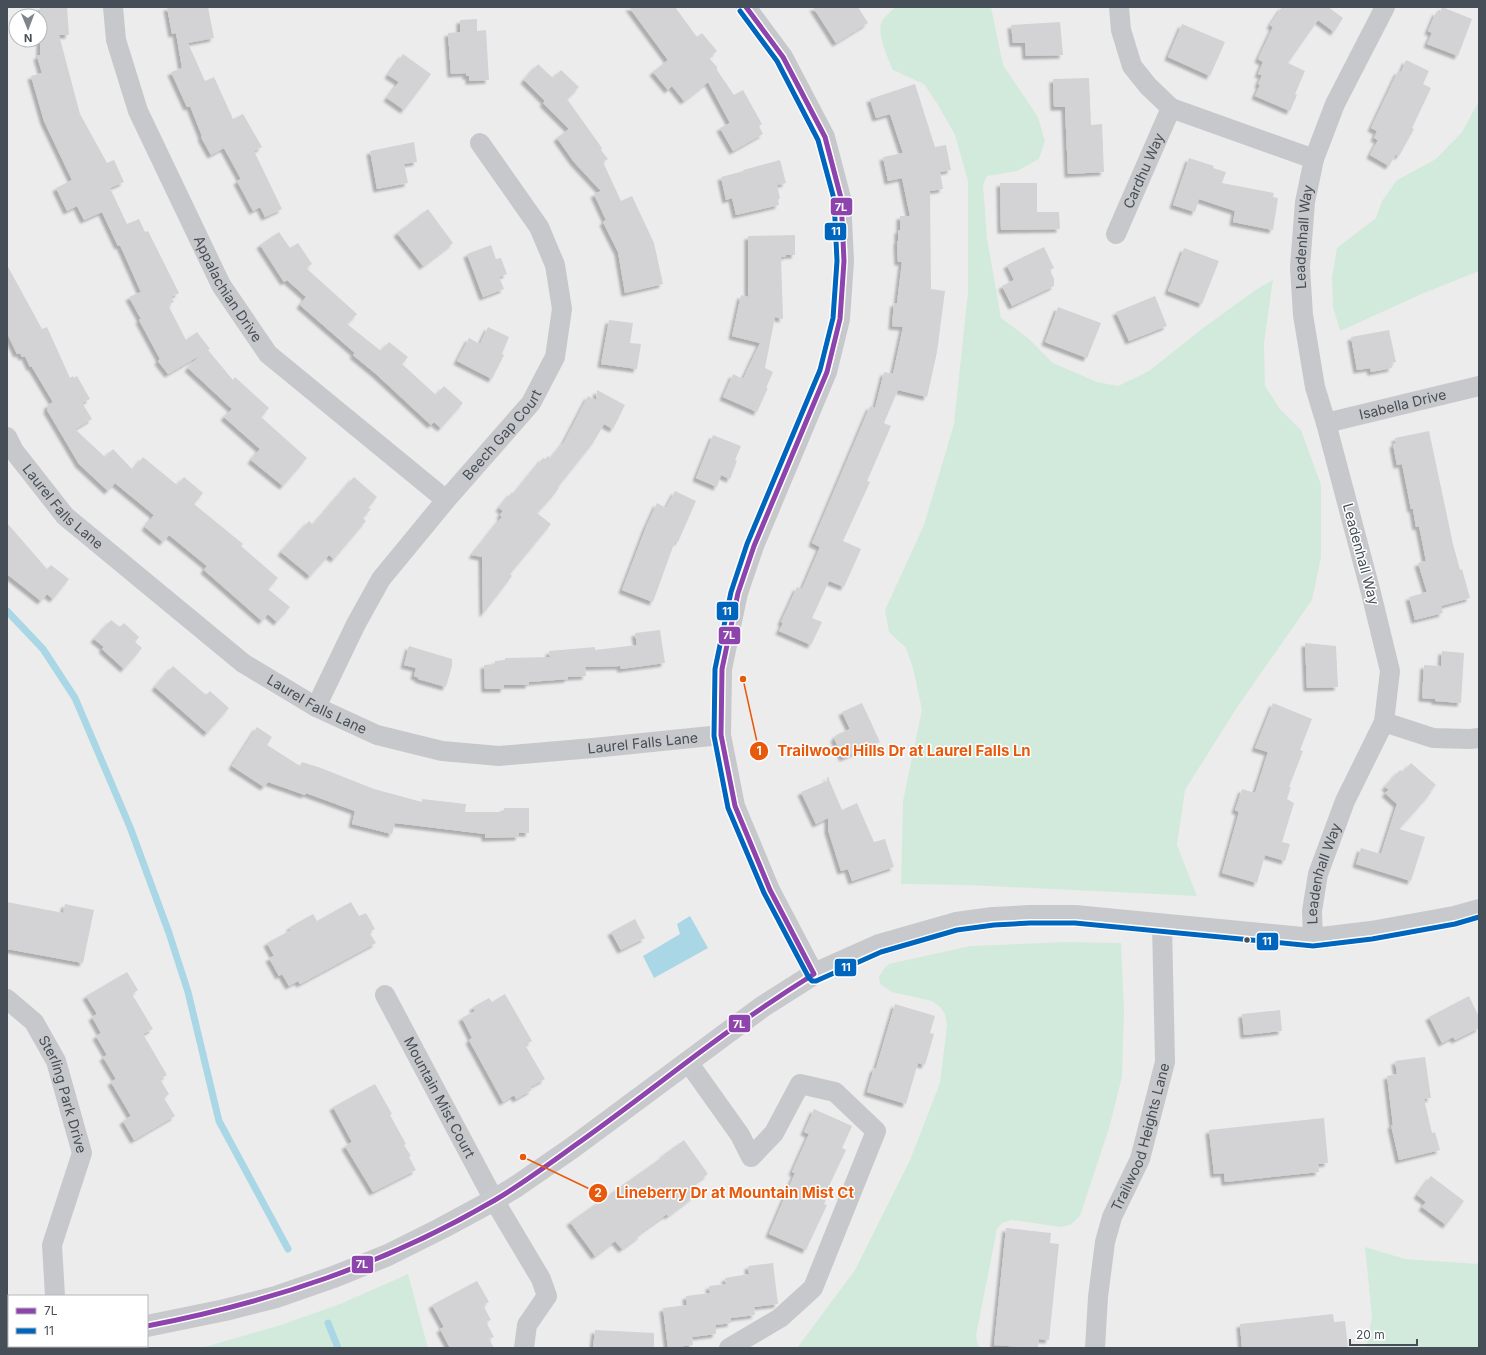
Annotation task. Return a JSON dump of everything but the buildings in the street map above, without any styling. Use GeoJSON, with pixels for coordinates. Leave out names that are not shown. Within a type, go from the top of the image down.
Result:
{"type":"FeatureCollection","features":[{"type":"Feature","properties":{"kind":"street","name":"Appalachian Drive"},"geometry":{"type":"LineString","coordinates":[[113,7],[116,40],[138,111],[221,285],[268,354],[446,500]]}},
{"type":"Feature","properties":{"kind":"street"},"geometry":{"type":"LineString","coordinates":[[746,7],[783,56],[825,137],[841,198],[844,261],[840,319],[827,372],[754,546],[738,593],[722,669],[721,735],[734,806],[770,890],[814,974]]}},
{"type":"Feature","properties":{"kind":"street"},"geometry":{"type":"LineString","coordinates":[[1119,7],[1121,30],[1132,66],[1148,86],[1171,108],[1314,159]]}},
{"type":"Feature","properties":{"kind":"street","name":"Leadenhall Way"},"geometry":{"type":"LineString","coordinates":[[1313,939],[1312,911],[1318,874],[1345,801],[1384,722],[1390,671],[1371,592],[1315,387],[1303,315],[1300,267],[1305,202],[1314,159],[1335,104],[1385,7]]}},
{"type":"Feature","properties":{"kind":"street","name":"Cardhu Way"},"geometry":{"type":"LineString","coordinates":[[1116,234],[1171,108]]}},
{"type":"Feature","properties":{"kind":"street","name":"Beech Gap Court"},"geometry":{"type":"LineString","coordinates":[[316,708],[356,624],[381,578],[446,500],[531,403],[555,357],[562,309],[555,265],[539,227],[480,143]]}},
{"type":"Feature","properties":{"kind":"street","name":"Isabella Drive"},"geometry":{"type":"LineString","coordinates":[[1326,423],[1479,386]]}},
{"type":"Feature","properties":{"kind":"street","name":"Laurel Falls Lane"},"geometry":{"type":"LineString","coordinates":[[7,437],[14,451],[65,516],[243,663],[316,708],[377,736],[442,751],[500,756],[721,735]]}},
{"type":"Feature","properties":{"kind":"street"},"geometry":{"type":"LineString","coordinates":[[1384,722],[1433,738],[1470,740],[1479,738]]}},
{"type":"Feature","properties":{"kind":"street"},"geometry":{"type":"LineString","coordinates":[[148,1326],[225,1310],[276,1296],[336,1276],[388,1255],[442,1228],[494,1200],[572,1148],[762,1008],[814,974],[879,945],[956,923],[993,918],[1075,916],[1313,939],[1371,932],[1454,917],[1479,910]]}},
{"type":"Feature","properties":{"kind":"street","name":"Trailwood Heights Lane"},"geometry":{"type":"LineString","coordinates":[[1095,1348],[1098,1297],[1105,1242],[1112,1217],[1140,1159],[1165,1062],[1162,924]]}},
{"type":"Feature","properties":{"kind":"street","name":"Mountain Mist Court"},"geometry":{"type":"LineString","coordinates":[[385,995],[494,1200],[541,1279],[547,1296],[527,1325],[524,1348]]}},
{"type":"Feature","properties":{"kind":"street","name":"Sterling Park Drive"},"geometry":{"type":"LineString","coordinates":[[7,999],[34,1022],[56,1061],[82,1153],[52,1245],[55,1295]]}},
{"type":"Feature","properties":{"kind":"street"},"geometry":{"type":"LineString","coordinates":[[688,1062],[740,1135],[751,1157],[774,1133],[800,1084],[835,1092],[876,1131],[813,1288],[780,1318],[729,1348]]}},
{"type":"Feature","properties":{"kind":"green space"},"geometry":{"type":"Polygon","coordinates":[[[895,7],[991,7],[1003,65],[1038,117],[1045,141],[1039,159],[1017,171],[987,176],[983,185],[987,238],[1001,318],[1028,338],[1053,363],[1097,382],[1118,386],[1149,371],[1203,328],[1257,289],[1273,280],[1264,343],[1265,386],[1280,409],[1301,430],[1321,485],[1321,557],[1312,600],[1236,709],[1185,790],[1177,845],[1197,896],[967,885],[901,884],[903,801],[922,710],[913,668],[906,648],[889,632],[885,610],[924,525],[954,424],[968,292],[968,181],[955,135],[938,105],[924,84],[893,70],[888,59],[880,32],[883,19],[895,7]]]}},
{"type":"Feature","properties":{"kind":"green space"},"geometry":{"type":"Polygon","coordinates":[[[1479,101],[1479,271],[1424,293],[1340,331],[1333,307],[1332,277],[1337,248],[1376,218],[1382,201],[1397,180],[1436,159],[1462,132],[1479,101]]]}},
{"type":"Feature","properties":{"kind":"green space"},"geometry":{"type":"Polygon","coordinates":[[[1066,942],[1121,943],[1124,1010],[1122,1077],[1110,1125],[1080,1216],[1070,1225],[1060,1227],[1012,1220],[1002,1223],[997,1229],[976,1336],[978,1345],[982,1348],[797,1348],[855,1270],[910,1160],[940,1083],[947,1025],[945,1014],[940,1007],[932,1001],[892,992],[880,984],[879,977],[883,970],[889,964],[970,946],[1066,942]]]}},
{"type":"Feature","properties":{"kind":"green space"},"geometry":{"type":"Polygon","coordinates":[[[1365,1247],[1405,1259],[1479,1264],[1479,1348],[1366,1348],[1372,1317],[1365,1247]]]}},
{"type":"Feature","properties":{"kind":"green space"},"geometry":{"type":"Polygon","coordinates":[[[408,1274],[428,1348],[201,1348],[281,1325],[340,1304],[408,1274]]]}},
{"type":"Feature","properties":{"kind":"water"},"geometry":{"type":"Polygon","coordinates":[[[690,916],[708,948],[654,978],[643,956],[680,934],[677,924],[690,916]]]}},
{"type":"Feature","properties":{"kind":"waterway"},"geometry":{"type":"LineString","coordinates":[[7,611],[43,649],[75,698],[130,827],[169,933],[188,992],[219,1121],[288,1249]]}},
{"type":"Feature","properties":{"kind":"waterway"},"geometry":{"type":"LineString","coordinates":[[328,1323],[338,1348]]}},
{"type":"Feature","properties":{"kind":"transit line","name":"7L"},"geometry":{"type":"LineString","coordinates":[[148,1326],[238,1305],[327,1278],[370,1262],[454,1223],[495,1200],[535,1174],[730,1030],[814,974],[770,890],[735,806],[721,735],[722,669],[738,593],[754,546],[827,372],[840,319],[844,261],[841,198],[825,137],[783,57],[746,7]]}},
{"type":"Feature","properties":{"kind":"transit line","name":"11"},"geometry":{"type":"LineString","coordinates":[[740,11],[777,61],[818,140],[834,199],[837,261],[833,318],[820,370],[747,544],[731,592],[715,669],[714,736],[728,808],[764,893],[809,978],[812,981],[816,981],[881,952],[957,930],[994,925],[1075,923],[1313,946],[1372,939],[1455,924],[1479,917]]}},
{"type":"Feature","properties":{"kind":"place","name":"Trailwood Hills Dr at Laurel Falls Ln"},"geometry":{"type":"Point","coordinates":[743,679]}},
{"type":"Feature","properties":{"kind":"place","name":"Lineberry Dr at Mountain Mist Ct"},"geometry":{"type":"Point","coordinates":[523,1157]}}]}
